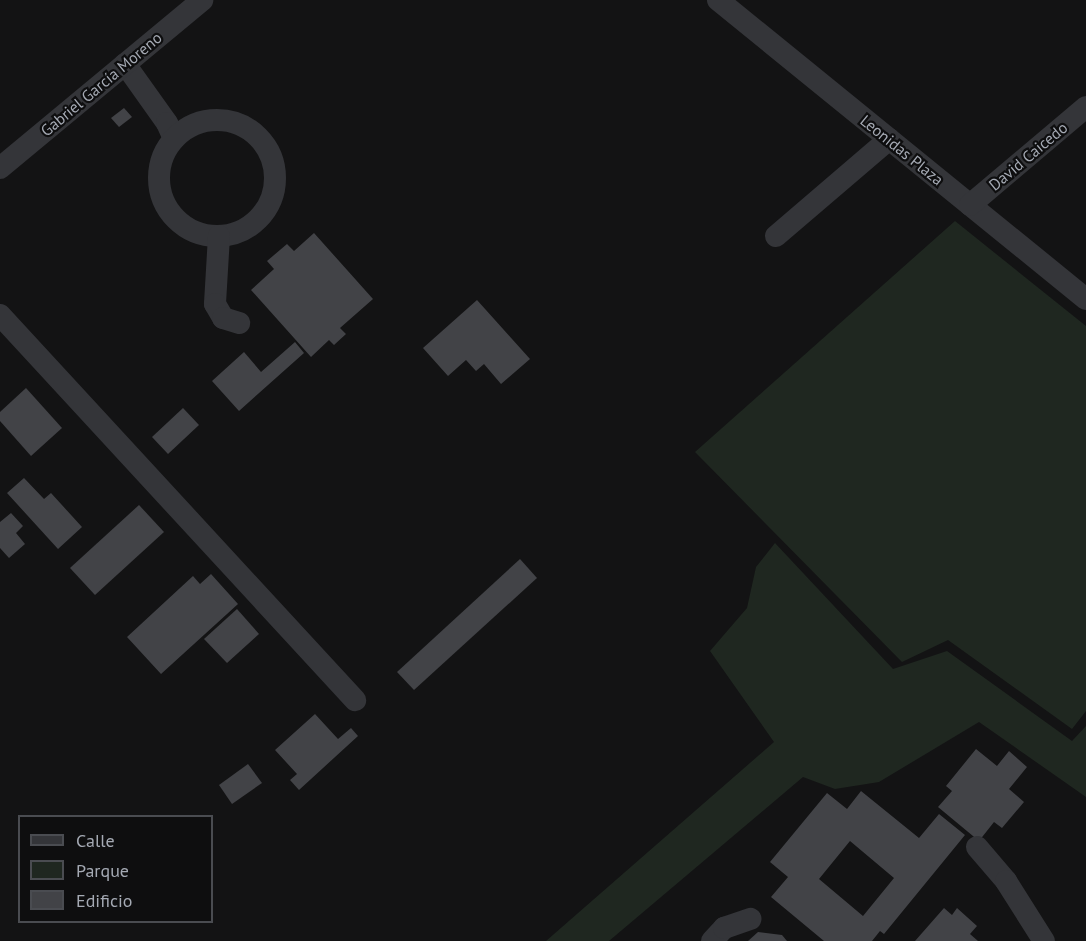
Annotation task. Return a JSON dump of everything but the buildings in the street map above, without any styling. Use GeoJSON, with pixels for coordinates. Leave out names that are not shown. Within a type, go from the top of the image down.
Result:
{"type":"FeatureCollection","features":[{"type":"Feature","properties":{"kind":"street","name":"Gabriel García Moreno"},"geometry":{"type":"LineString","coordinates":[[0,168],[202,0]]}},
{"type":"Feature","properties":{"kind":"street","name":"Leonidas Plaza"},"geometry":{"type":"LineString","coordinates":[[718,0],[1086,299]]}},
{"type":"Feature","properties":{"kind":"street"},"geometry":{"type":"LineString","coordinates":[[125,64],[167,123],[174,139]]}},
{"type":"Feature","properties":{"kind":"street","name":"David Caicedo"},"geometry":{"type":"LineString","coordinates":[[970,205],[1086,107]]}},
{"type":"Feature","properties":{"kind":"street"},"geometry":{"type":"LineString","coordinates":[[210,120],[231,122],[250,130],[264,144],[273,163],[275,184],[269,204],[248,226],[219,236],[187,227],[171,213],[162,196],[159,176],[163,156],[174,139],[190,126],[210,120]]}},
{"type":"Feature","properties":{"kind":"street"},"geometry":{"type":"LineString","coordinates":[[776,236],[889,139]]}},
{"type":"Feature","properties":{"kind":"street"},"geometry":{"type":"LineString","coordinates":[[219,236],[216,304],[224,318],[239,323]]}},
{"type":"Feature","properties":{"kind":"street"},"geometry":{"type":"LineString","coordinates":[[0,315],[355,700]]}},
{"type":"Feature","properties":{"kind":"street"},"geometry":{"type":"LineString","coordinates":[[977,846],[1006,881],[1044,941]]}},
{"type":"Feature","properties":{"kind":"street"},"geometry":{"type":"LineString","coordinates":[[712,941],[724,928],[750,919]]}},
{"type":"Feature","properties":{"kind":"green space"},"geometry":{"type":"Polygon","coordinates":[[[955,221],[1086,326],[1086,711],[1072,729],[948,640],[902,662],[695,452],[955,221]]]}},
{"type":"Feature","properties":{"kind":"green space"},"geometry":{"type":"Polygon","coordinates":[[[775,543],[893,669],[947,651],[1072,741],[1086,726],[1086,797],[979,722],[879,782],[835,789],[803,777],[609,941],[546,941],[774,742],[710,651],[747,608],[756,567],[775,543]]]}}]}
